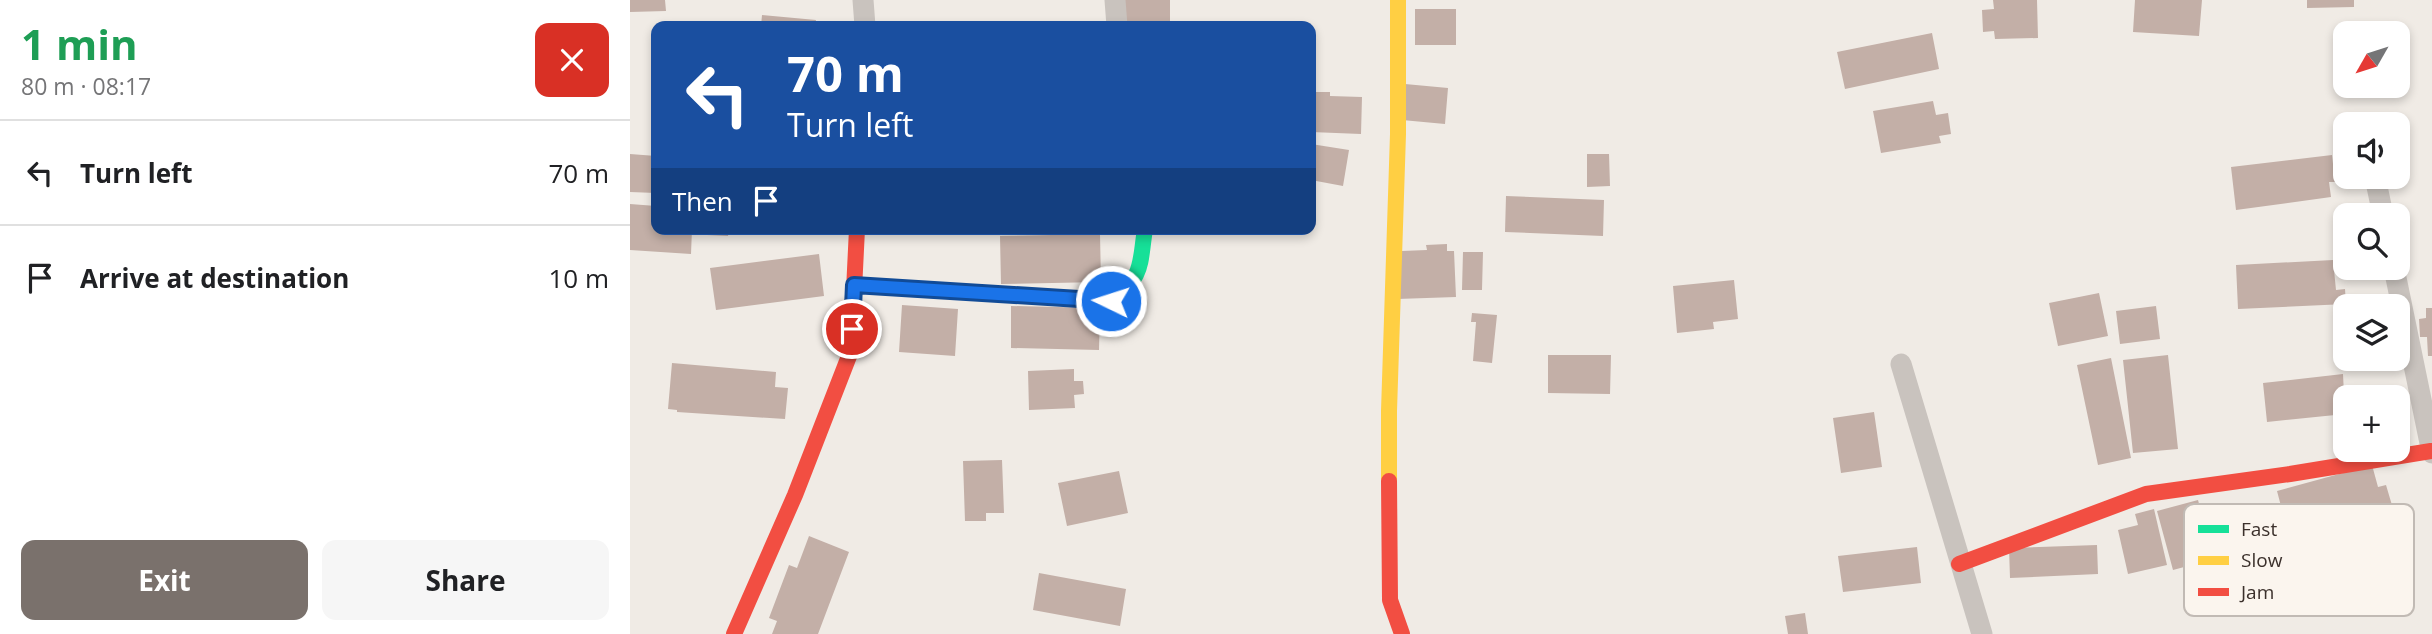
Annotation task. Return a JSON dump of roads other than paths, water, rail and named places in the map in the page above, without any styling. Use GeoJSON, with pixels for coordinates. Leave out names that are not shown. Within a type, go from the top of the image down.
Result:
{"type":"FeatureCollection","features":[{"type":"Feature","properties":{"kind":"street"},"geometry":{"type":"LineString","coordinates":[[863,0],[865,21]]}},
{"type":"Feature","properties":{"kind":"street"},"geometry":{"type":"LineString","coordinates":[[1115,0],[1116,21]]}},
{"type":"Feature","properties":{"kind":"street"},"geometry":{"type":"LineString","coordinates":[[1398,0],[1398,134],[1388,411],[1390,600],[1402,634]]}},
{"type":"Feature","properties":{"kind":"street"},"geometry":{"type":"LineString","coordinates":[[734,634],[795,495],[851,351],[857,235]]}},
{"type":"Feature","properties":{"kind":"street"},"geometry":{"type":"LineString","coordinates":[[854,285],[1111,301],[1138,275],[1144,235]]}},
{"type":"Feature","properties":{"kind":"street"},"geometry":{"type":"LineString","coordinates":[[1959,564],[2146,494],[2432,452],[2396,280]]}},
{"type":"Feature","properties":{"kind":"street"},"geometry":{"type":"LineString","coordinates":[[1901,364],[1982,634]]}}]}
